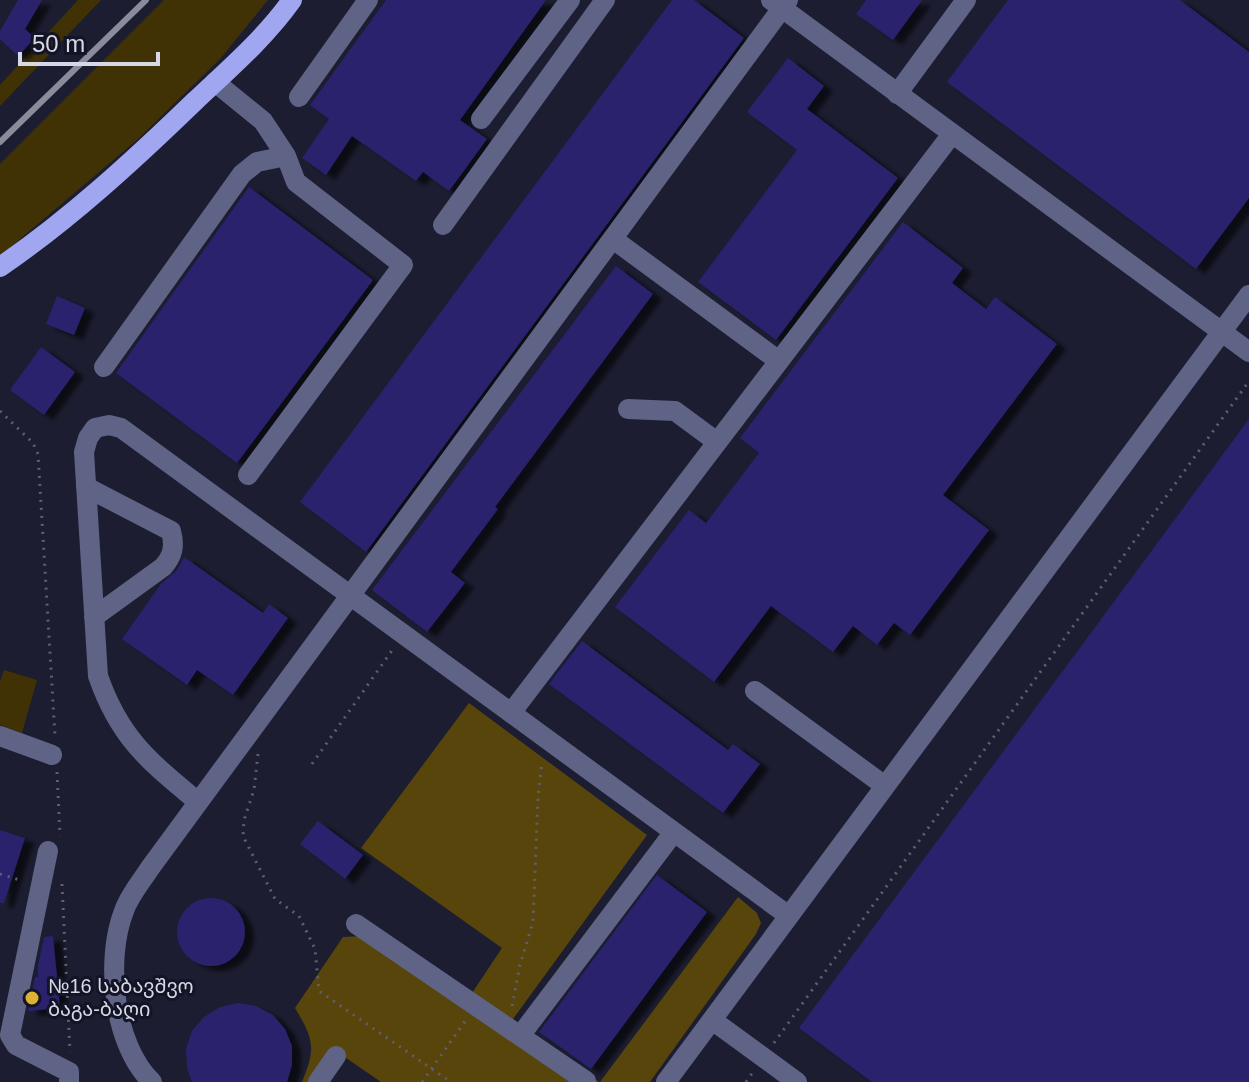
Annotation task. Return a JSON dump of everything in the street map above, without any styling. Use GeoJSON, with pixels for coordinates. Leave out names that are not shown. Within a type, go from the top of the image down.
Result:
{"type":"FeatureCollection","features":[{"type":"Feature","properties":{"kind":"main road"},"geometry":{"type":"LineString","coordinates":[[0,267],[35,243],[105,183],[274,25],[292,0]]}},
{"type":"Feature","properties":{"kind":"lane"},"geometry":{"type":"LineString","coordinates":[[299,97],[368,0]]}},
{"type":"Feature","properties":{"kind":"lane"},"geometry":{"type":"LineString","coordinates":[[481,119],[570,0]]}},
{"type":"Feature","properties":{"kind":"lane"},"geometry":{"type":"LineString","coordinates":[[443,225],[605,0]]}},
{"type":"Feature","properties":{"kind":"lane"},"geometry":{"type":"LineString","coordinates":[[897,94],[966,0]]}},
{"type":"Feature","properties":{"kind":"lane"},"geometry":{"type":"LineString","coordinates":[[143,1079],[125,1040],[115,995],[114,945],[124,909],[198,802],[613,239],[780,3],[897,94],[1249,352]]}},
{"type":"Feature","properties":{"kind":"lane"},"geometry":{"type":"LineString","coordinates":[[215,82],[263,121],[286,156],[296,182],[403,265],[248,475]]}},
{"type":"Feature","properties":{"kind":"lane"},"geometry":{"type":"LineString","coordinates":[[511,713],[952,134]]}},
{"type":"Feature","properties":{"kind":"lane"},"geometry":{"type":"LineString","coordinates":[[104,367],[242,174],[257,162],[286,156]]}},
{"type":"Feature","properties":{"kind":"lane"},"geometry":{"type":"LineString","coordinates":[[613,239],[779,361]]}},
{"type":"Feature","properties":{"kind":"lane"},"geometry":{"type":"LineString","coordinates":[[666,1082],[1249,295]]}},
{"type":"Feature","properties":{"kind":"lane"},"geometry":{"type":"LineString","coordinates":[[628,409],[675,411],[717,442]]}},
{"type":"Feature","properties":{"kind":"lane"},"geometry":{"type":"LineString","coordinates":[[198,802],[144,756],[109,707],[98,676],[84,452],[95,428],[109,425],[121,428],[789,916]]}},
{"type":"Feature","properties":{"kind":"lane"},"geometry":{"type":"LineString","coordinates":[[86,487],[171,531],[174,544],[171,559],[163,567],[94,617]]}},
{"type":"Feature","properties":{"kind":"lane"},"geometry":{"type":"LineString","coordinates":[[755,691],[885,786]]}},
{"type":"Feature","properties":{"kind":"lane"},"geometry":{"type":"LineString","coordinates":[[0,736],[52,755]]}},
{"type":"Feature","properties":{"kind":"lane"},"geometry":{"type":"LineString","coordinates":[[513,1031],[674,832]]}},
{"type":"Feature","properties":{"kind":"lane"},"geometry":{"type":"LineString","coordinates":[[48,851],[10,1035],[16,1045],[69,1072],[69,1082]]}},
{"type":"Feature","properties":{"kind":"lane"},"geometry":{"type":"LineString","coordinates":[[356,924],[586,1081]]}},
{"type":"Feature","properties":{"kind":"lane"},"geometry":{"type":"LineString","coordinates":[[712,1020],[797,1082]]}},
{"type":"Feature","properties":{"kind":"lane"},"geometry":{"type":"LineString","coordinates":[[318,1082],[336,1056]]}},
{"type":"Feature","properties":{"kind":"path"},"geometry":{"type":"LineString","coordinates":[[764,1058],[1249,381]]}},
{"type":"Feature","properties":{"kind":"path"},"geometry":{"type":"LineString","coordinates":[[312,764],[404,635]]}},
{"type":"Feature","properties":{"kind":"path"},"geometry":{"type":"LineString","coordinates":[[254,726],[259,748],[254,790],[244,820],[243,836],[275,899],[299,916],[315,949],[319,991],[451,1082]]}},
{"type":"Feature","properties":{"kind":"path"},"geometry":{"type":"LineString","coordinates":[[513,1031],[533,922],[538,797],[544,737]]}},
{"type":"Feature","properties":{"kind":"path"},"geometry":{"type":"LineString","coordinates":[[422,1082],[476,1006]]}},
{"type":"Feature","properties":{"kind":"shaded area"},"geometry":{"type":"Polygon","coordinates":[[[78,0],[101,0],[0,106],[0,85],[78,0]]]}},
{"type":"Feature","properties":{"kind":"shaded area"},"geometry":{"type":"Polygon","coordinates":[[[164,0],[268,0],[220,59],[137,140],[0,256],[0,164],[164,0]]]}},
{"type":"Feature","properties":{"kind":"shaded area"},"geometry":{"type":"Polygon","coordinates":[[[4,670],[37,680],[22,733],[0,725],[0,681],[4,670]]]}},
{"type":"Feature","properties":{"kind":"shaded area"},"geometry":{"type":"Polygon","coordinates":[[[469,703],[647,835],[513,1019],[599,1082],[381,1082],[333,1049],[309,1082],[302,1082],[311,1044],[295,1008],[343,937],[365,936],[464,1005],[502,948],[361,848],[469,703]]]}},
{"type":"Feature","properties":{"kind":"shaded area"},"geometry":{"type":"Polygon","coordinates":[[[738,897],[757,913],[761,923],[756,934],[650,1082],[600,1082],[738,897]]]}},
{"type":"Feature","properties":{"kind":"building"},"geometry":{"type":"Polygon","coordinates":[[[18,0],[42,0],[25,29],[35,38],[18,56],[0,39],[0,31],[18,0]]]}},
{"type":"Feature","properties":{"kind":"building"},"geometry":{"type":"Polygon","coordinates":[[[386,0],[546,0],[460,120],[487,139],[449,191],[423,172],[416,181],[352,136],[326,175],[302,158],[329,119],[310,105],[386,0]]]}},
{"type":"Feature","properties":{"kind":"building"},"geometry":{"type":"Polygon","coordinates":[[[672,0],[694,0],[744,38],[366,552],[300,502],[672,0]]]}},
{"type":"Feature","properties":{"kind":"building"},"geometry":{"type":"Polygon","coordinates":[[[866,0],[922,0],[893,40],[856,14],[866,0]]]}},
{"type":"Feature","properties":{"kind":"building"},"geometry":{"type":"Polygon","coordinates":[[[1008,0],[1180,0],[1249,52],[1249,198],[1196,269],[947,82],[1008,0]]]}},
{"type":"Feature","properties":{"kind":"building"},"geometry":{"type":"Polygon","coordinates":[[[788,58],[824,86],[807,109],[898,178],[776,340],[698,282],[797,150],[747,112],[788,58]]]}},
{"type":"Feature","properties":{"kind":"building"},"geometry":{"type":"Polygon","coordinates":[[[249,187],[373,280],[237,463],[116,373],[249,187]]]}},
{"type":"Feature","properties":{"kind":"building"},"geometry":{"type":"Polygon","coordinates":[[[903,222],[963,268],[952,283],[986,309],[995,297],[1057,344],[943,495],[989,530],[910,635],[894,623],[877,645],[853,626],[833,652],[771,606],[714,682],[615,607],[689,510],[706,523],[759,453],[740,438],[903,222]]]}},
{"type":"Feature","properties":{"kind":"building"},"geometry":{"type":"Polygon","coordinates":[[[616,266],[653,294],[495,507],[498,509],[451,572],[465,583],[427,632],[372,590],[616,266]]]}},
{"type":"Feature","properties":{"kind":"building"},"geometry":{"type":"Polygon","coordinates":[[[57,296],[85,308],[74,335],[46,324],[57,296]]]}},
{"type":"Feature","properties":{"kind":"building"},"geometry":{"type":"Polygon","coordinates":[[[41,347],[75,372],[44,415],[10,390],[41,347]]]}},
{"type":"Feature","properties":{"kind":"building"},"geometry":{"type":"Polygon","coordinates":[[[1249,419],[1249,1082],[872,1082],[799,1028],[1249,419]]]}},
{"type":"Feature","properties":{"kind":"building"},"geometry":{"type":"Polygon","coordinates":[[[184,557],[263,613],[269,604],[288,618],[233,695],[197,670],[187,685],[122,639],[184,557]]]}},
{"type":"Feature","properties":{"kind":"building"},"geometry":{"type":"Polygon","coordinates":[[[582,641],[728,750],[733,744],[760,764],[723,813],[549,684],[582,641]]]}},
{"type":"Feature","properties":{"kind":"building"},"geometry":{"type":"Polygon","coordinates":[[[318,821],[363,855],[345,879],[300,844],[318,821]]]}},
{"type":"Feature","properties":{"kind":"building"},"geometry":{"type":"Polygon","coordinates":[[[0,830],[25,838],[4,903],[0,903],[0,830]]]}},
{"type":"Feature","properties":{"kind":"building"},"geometry":{"type":"Polygon","coordinates":[[[657,875],[707,912],[591,1069],[539,1032],[657,875]]]}},
{"type":"Feature","properties":{"kind":"building"},"geometry":{"type":"Polygon","coordinates":[[[211,898],[224,900],[235,908],[243,919],[243,945],[235,956],[224,964],[211,966],[198,964],[187,956],[179,945],[177,932],[179,919],[187,908],[198,900],[211,898]]]}},
{"type":"Feature","properties":{"kind":"building"},"geometry":{"type":"Polygon","coordinates":[[[53,936],[60,1008],[28,1011],[35,977],[38,977],[44,937],[53,936]]]}},
{"type":"Feature","properties":{"kind":"building"},"geometry":{"type":"Polygon","coordinates":[[[238,1003],[256,1006],[273,1015],[285,1029],[292,1046],[292,1065],[287,1082],[192,1082],[187,1068],[186,1049],[192,1031],[204,1017],[220,1007],[238,1003]]]}},
{"type":"Feature","properties":{"kind":"railway"},"geometry":{"type":"LineString","coordinates":[[0,142],[146,0]]}},
{"type":"Feature","properties":{"kind":"place","name":"№16 საბავშვო ბაგა-ბაღი"},"geometry":{"type":"Point","coordinates":[32,998]}}]}
